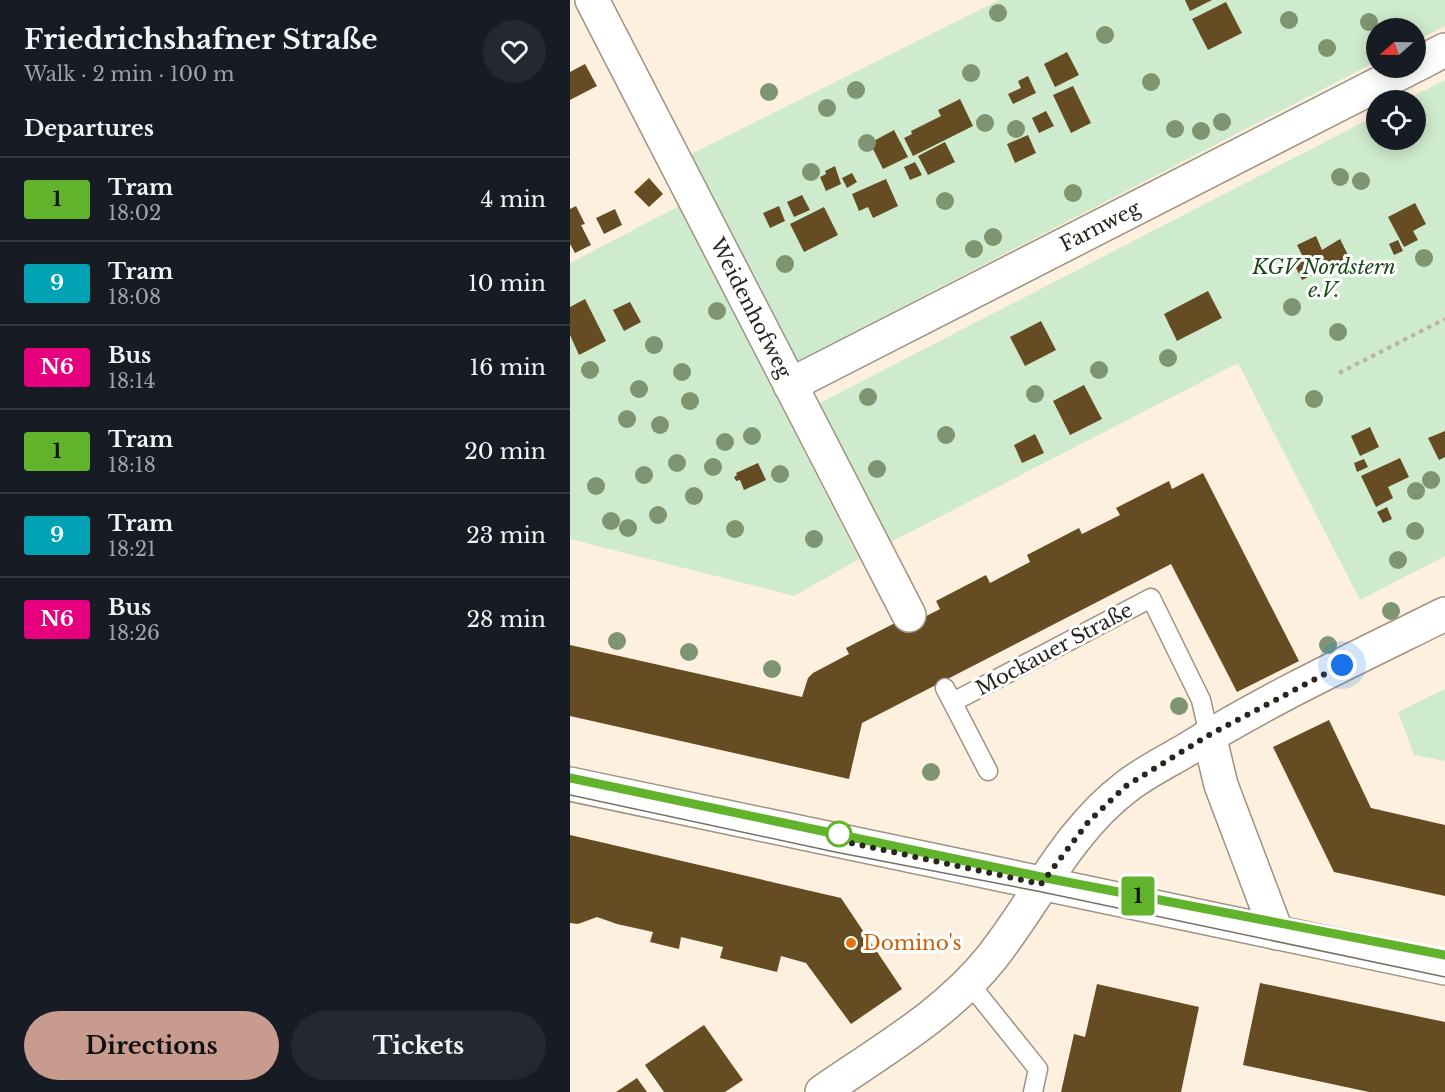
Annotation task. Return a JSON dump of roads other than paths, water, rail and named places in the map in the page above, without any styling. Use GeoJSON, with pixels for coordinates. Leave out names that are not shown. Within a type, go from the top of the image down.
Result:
{"type":"FeatureCollection","features":[{"type":"Feature","properties":{"kind":"main road","name":"Weidenhofweg"},"geometry":{"type":"LineString","coordinates":[[592,0],[909,615]]}},
{"type":"Feature","properties":{"kind":"main road"},"geometry":{"type":"LineString","coordinates":[[1426,60],[1445,50]]}},
{"type":"Feature","properties":{"kind":"main road","name":"Farnweg"},"geometry":{"type":"LineString","coordinates":[[790,385],[1390,78]]}},
{"type":"Feature","properties":{"kind":"main road"},"geometry":{"type":"LineString","coordinates":[[822,1092],[929,1018],[969,983],[992,957],[1041,884],[1089,821],[1126,786],[1209,735],[1445,614]]}},
{"type":"Feature","properties":{"kind":"main road"},"geometry":{"type":"LineString","coordinates":[[1209,735],[1221,785],[1277,933]]}},
{"type":"Feature","properties":{"kind":"main road"},"geometry":{"type":"LineString","coordinates":[[570,784],[1445,968]]}},
{"type":"Feature","properties":{"kind":"lane","name":"Mockauer Straße"},"geometry":{"type":"LineString","coordinates":[[988,771],[949,695],[1151,598],[1201,700],[1209,735]]}},
{"type":"Feature","properties":{"kind":"lane"},"geometry":{"type":"LineString","coordinates":[[969,983],[1038,1069],[1033,1092]]}},
{"type":"Feature","properties":{"kind":"tram line"},"geometry":{"type":"LineString","coordinates":[[570,778],[1046,878],[1445,955]]}},
{"type":"Feature","properties":{"kind":"tram line","name":"1"},"geometry":{"type":"LineString","coordinates":[[570,778],[1046,878],[1445,955]]}},
{"type":"Feature","properties":{"kind":"tram line"},"geometry":{"type":"LineString","coordinates":[[570,795],[835,852],[1037,891],[1445,977]]}},
{"type":"Feature","properties":{"kind":"place","name":"Domino's"},"geometry":{"type":"Point","coordinates":[851,943]}},
{"type":"Feature","properties":{"kind":"park label","name":"KGV Nordstern e.V."},"geometry":{"type":"Point","coordinates":[1324,278]}}]}
